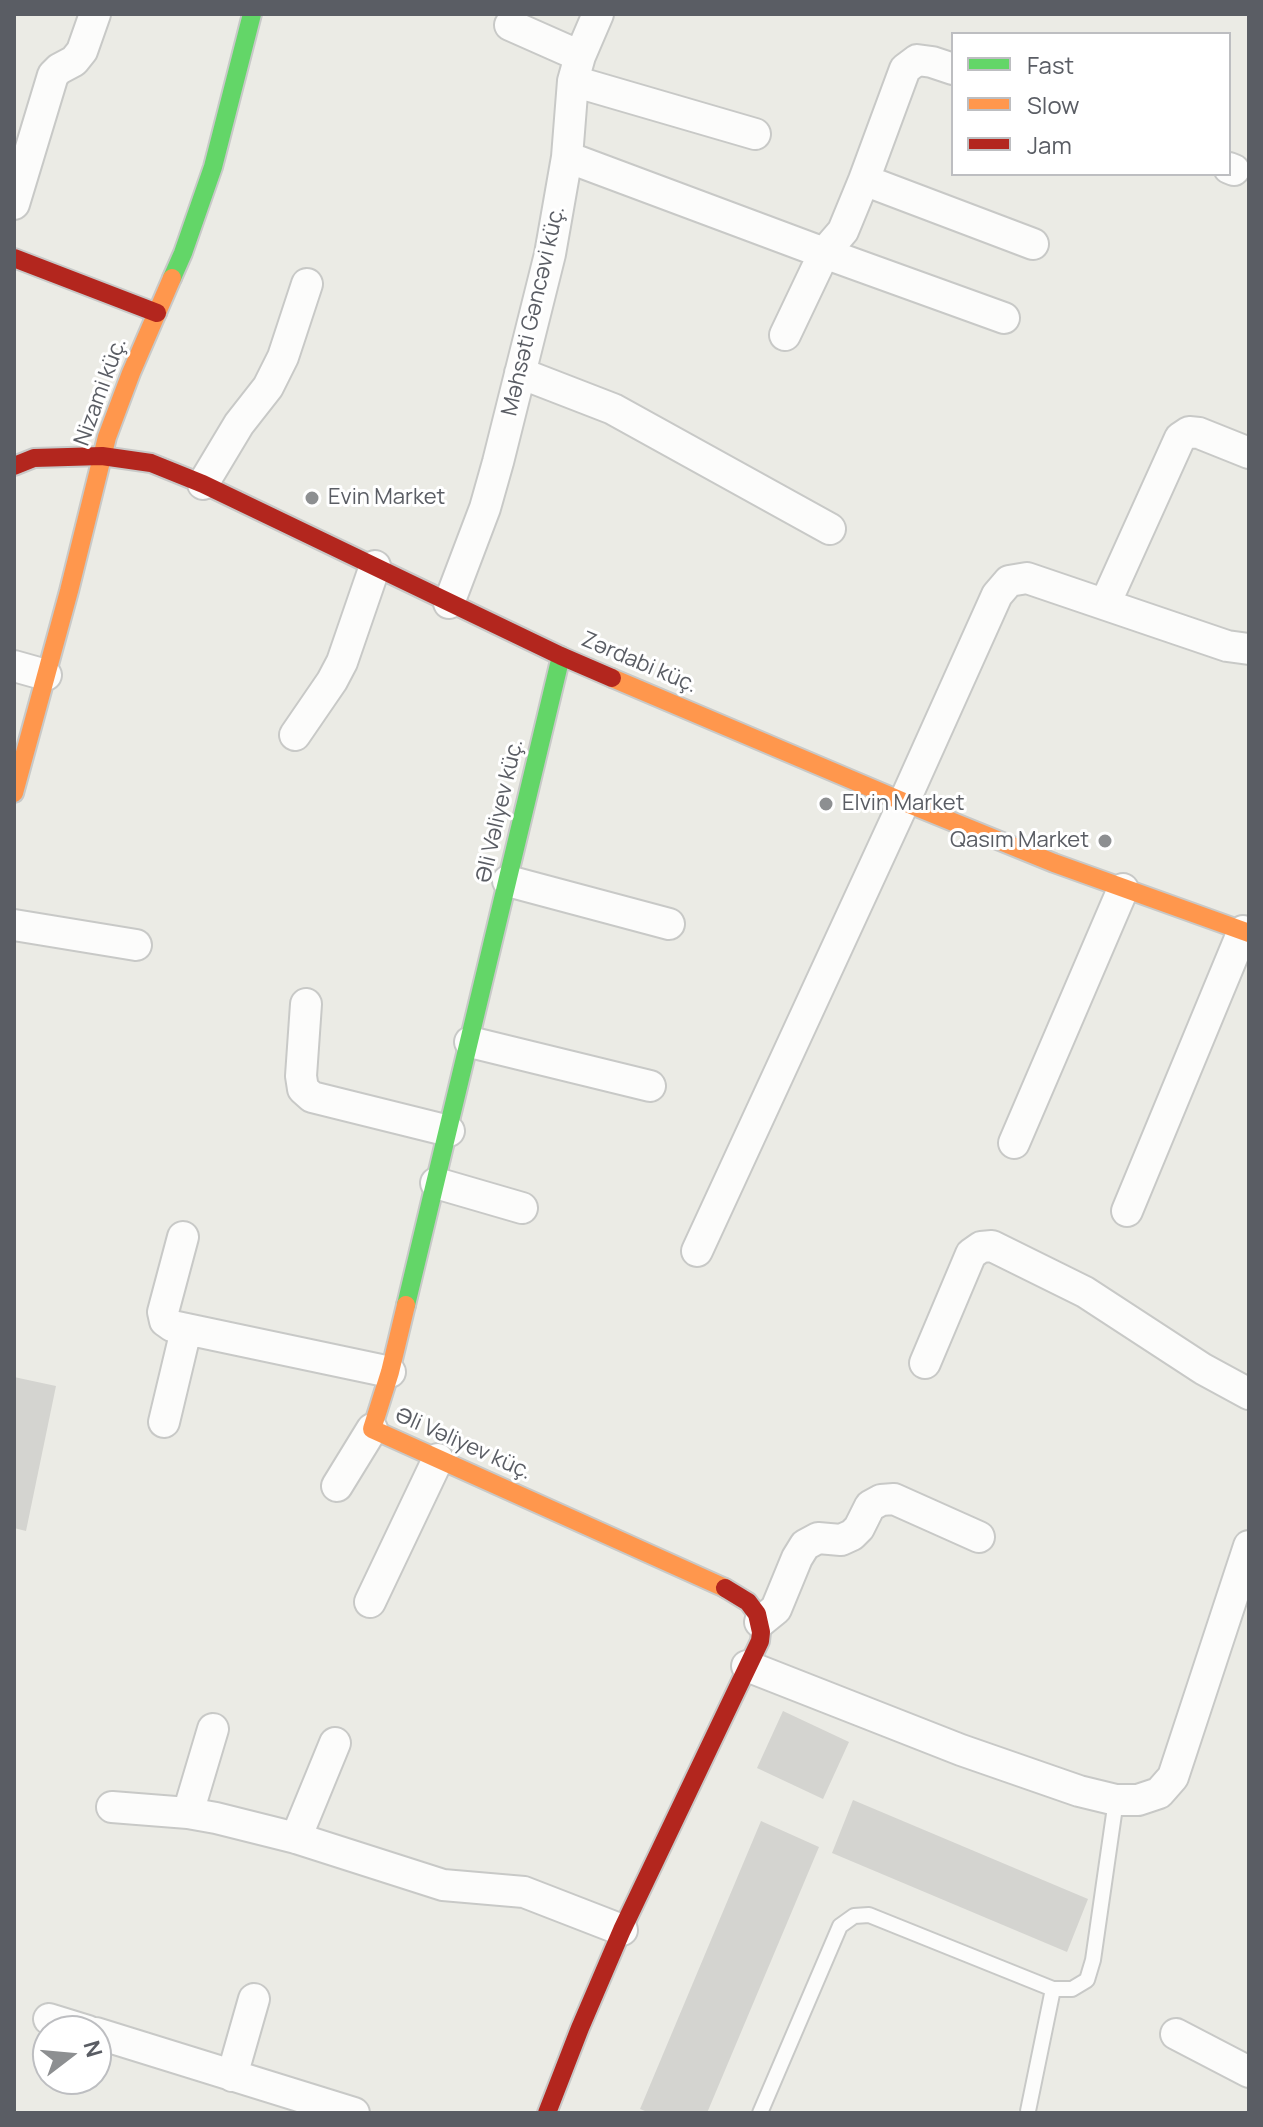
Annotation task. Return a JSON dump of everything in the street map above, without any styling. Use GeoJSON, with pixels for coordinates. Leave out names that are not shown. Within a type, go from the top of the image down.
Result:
{"type":"FeatureCollection","features":[{"type":"Feature","properties":{"kind":"street"},"geometry":{"type":"LineString","coordinates":[[14,204],[53,75],[74,61],[82,51],[95,14]]}},
{"type":"Feature","properties":{"kind":"street","name":"Nizami küç."},"geometry":{"type":"LineString","coordinates":[[14,793],[102,456],[131,373],[198,212],[213,167],[252,14]]}},
{"type":"Feature","properties":{"kind":"street","name":"Məhsəti Gəncəvi küç."},"geometry":{"type":"LineString","coordinates":[[449,603],[485,508],[520,373],[550,254],[567,157],[577,68],[598,14]]}},
{"type":"Feature","properties":{"kind":"street"},"geometry":{"type":"LineString","coordinates":[[510,25],[577,68],[755,134]]}},
{"type":"Feature","properties":{"kind":"street"},"geometry":{"type":"LineString","coordinates":[[785,335],[824,253],[843,231],[905,69],[917,60],[951,68]]}},
{"type":"Feature","properties":{"kind":"street"},"geometry":{"type":"LineString","coordinates":[[567,157],[1004,318]]}},
{"type":"Feature","properties":{"kind":"street"},"geometry":{"type":"LineString","coordinates":[[864,180],[1033,244]]}},
{"type":"Feature","properties":{"kind":"street"},"geometry":{"type":"LineString","coordinates":[[14,258],[157,313]]}},
{"type":"Feature","properties":{"kind":"street"},"geometry":{"type":"LineString","coordinates":[[203,484],[239,424],[268,387],[283,357],[307,284]]}},
{"type":"Feature","properties":{"kind":"street"},"geometry":{"type":"LineString","coordinates":[[520,373],[613,409],[830,529]]}},
{"type":"Feature","properties":{"kind":"street"},"geometry":{"type":"LineString","coordinates":[[1105,604],[1180,438],[1189,432],[1199,433],[1249,453]]}},
{"type":"Feature","properties":{"kind":"street","name":"Zərdabi küç."},"geometry":{"type":"LineString","coordinates":[[14,466],[34,458],[102,456],[151,463],[203,484],[561,656],[904,802],[1123,889],[1246,932]]}},
{"type":"Feature","properties":{"kind":"street"},"geometry":{"type":"LineString","coordinates":[[295,735],[342,662],[375,566]]}},
{"type":"Feature","properties":{"kind":"street"},"geometry":{"type":"LineString","coordinates":[[697,1251],[997,595],[1009,581],[1027,578],[1227,646],[1249,649]]}},
{"type":"Feature","properties":{"kind":"street","name":"Əli Vəliyev küç."},"geometry":{"type":"LineString","coordinates":[[561,656],[449,1131],[390,1372],[372,1429],[737,1594],[748,1602],[760,1622]]}},
{"type":"Feature","properties":{"kind":"street"},"geometry":{"type":"LineString","coordinates":[[14,666],[46,675]]}},
{"type":"Feature","properties":{"kind":"street"},"geometry":{"type":"LineString","coordinates":[[508,881],[669,924]]}},
{"type":"Feature","properties":{"kind":"street"},"geometry":{"type":"LineString","coordinates":[[1014,1143],[1123,889]]}},
{"type":"Feature","properties":{"kind":"street"},"geometry":{"type":"LineString","coordinates":[[14,925],[136,945]]}},
{"type":"Feature","properties":{"kind":"street"},"geometry":{"type":"LineString","coordinates":[[1127,1211],[1246,932]]}},
{"type":"Feature","properties":{"kind":"street"},"geometry":{"type":"LineString","coordinates":[[306,1004],[301,1076],[303,1089],[312,1097],[449,1131]]}},
{"type":"Feature","properties":{"kind":"street"},"geometry":{"type":"LineString","coordinates":[[470,1042],[650,1086]]}},
{"type":"Feature","properties":{"kind":"street"},"geometry":{"type":"LineString","coordinates":[[436,1183],[522,1208]]}},
{"type":"Feature","properties":{"kind":"street"},"geometry":{"type":"LineString","coordinates":[[183,1237],[163,1312],[165,1321],[172,1326],[390,1372]]}},
{"type":"Feature","properties":{"kind":"street"},"geometry":{"type":"LineString","coordinates":[[925,1363],[971,1254],[981,1247],[992,1246],[1085,1292],[1203,1369],[1249,1394]]}},
{"type":"Feature","properties":{"kind":"street"},"geometry":{"type":"LineString","coordinates":[[164,1422],[186,1330]]}},
{"type":"Feature","properties":{"kind":"street"},"geometry":{"type":"LineString","coordinates":[[337,1486],[372,1429]]}},
{"type":"Feature","properties":{"kind":"street"},"geometry":{"type":"LineString","coordinates":[[370,1602],[438,1459]]}},
{"type":"Feature","properties":{"kind":"street"},"geometry":{"type":"LineString","coordinates":[[554,2111],[622,1930],[760,1641],[760,1622],[776,1609],[805,1545],[818,1538],[841,1540],[852,1535],[870,1506],[881,1500],[894,1499],[979,1537]]}},
{"type":"Feature","properties":{"kind":"street"},"geometry":{"type":"LineString","coordinates":[[747,1666],[961,1750],[1079,1791],[1116,1800],[1138,1800],[1159,1793],[1173,1777],[1239,1608],[1249,1546]]}},
{"type":"Feature","properties":{"kind":"street"},"geometry":{"type":"LineString","coordinates":[[188,1813],[213,1729]]}},
{"type":"Feature","properties":{"kind":"street"},"geometry":{"type":"LineString","coordinates":[[296,1838],[335,1743]]}},
{"type":"Feature","properties":{"kind":"street"},"geometry":{"type":"LineString","coordinates":[[112,1807],[188,1813],[296,1838],[443,1885],[524,1892],[622,1930]]}},
{"type":"Feature","properties":{"kind":"street"},"geometry":{"type":"LineString","coordinates":[[232,2076],[254,1999]]}},
{"type":"Feature","properties":{"kind":"street"},"geometry":{"type":"LineString","coordinates":[[1176,2034],[1249,2072]]}},
{"type":"Feature","properties":{"kind":"street"},"geometry":{"type":"LineString","coordinates":[[112,2038],[349,2112]]}},
{"type":"Feature","properties":{"kind":"lane"},"geometry":{"type":"LineString","coordinates":[[760,2113],[840,1926],[854,1916],[869,1915],[1053,1989],[1072,1989],[1087,1980],[1093,1960],[1116,1800]]}},
{"type":"Feature","properties":{"kind":"lane"},"geometry":{"type":"LineString","coordinates":[[1028,2111],[1053,1989]]}},
{"type":"Feature","properties":{"kind":"building"},"geometry":{"type":"Polygon","coordinates":[[[14,1377],[56,1386],[26,1531],[14,1528],[14,1377]]]}},
{"type":"Feature","properties":{"kind":"building"},"geometry":{"type":"Polygon","coordinates":[[[783,1711],[849,1742],[823,1799],[757,1768],[783,1711]]]}},
{"type":"Feature","properties":{"kind":"building"},"geometry":{"type":"Polygon","coordinates":[[[853,1800],[1088,1899],[1067,1952],[832,1853],[853,1800]]]}},
{"type":"Feature","properties":{"kind":"building"},"geometry":{"type":"Polygon","coordinates":[[[761,1821],[819,1847],[707,2113],[650,2113],[640,2109],[761,1821]]]}},
{"type":"Feature","properties":{"kind":"traffic: fast"},"geometry":{"type":"LineString","coordinates":[[172,278],[213,167],[252,14]]}},
{"type":"Feature","properties":{"kind":"traffic: fast"},"geometry":{"type":"LineString","coordinates":[[406,1305],[561,656]]}},
{"type":"Feature","properties":{"kind":"traffic: slow"},"geometry":{"type":"LineString","coordinates":[[14,793],[107,437],[172,278]]}},
{"type":"Feature","properties":{"kind":"traffic: slow"},"geometry":{"type":"LineString","coordinates":[[612,678],[1054,863],[1249,933]]}},
{"type":"Feature","properties":{"kind":"traffic: slow"},"geometry":{"type":"LineString","coordinates":[[406,1305],[372,1429],[725,1588]]}},
{"type":"Feature","properties":{"kind":"traffic: jam"},"geometry":{"type":"LineString","coordinates":[[14,258],[157,313]]}},
{"type":"Feature","properties":{"kind":"traffic: jam"},"geometry":{"type":"LineString","coordinates":[[14,466],[34,458],[102,456],[151,463],[203,484],[612,678]]}},
{"type":"Feature","properties":{"kind":"traffic: jam"},"geometry":{"type":"LineString","coordinates":[[547,2113],[622,1930],[760,1641],[757,1614],[748,1602],[725,1588]]}},
{"type":"Feature","properties":{"kind":"place","name":"Evin Market"},"geometry":{"type":"Point","coordinates":[312,498]}},
{"type":"Feature","properties":{"kind":"place","name":"Elvin Market"},"geometry":{"type":"Point","coordinates":[826,804]}},
{"type":"Feature","properties":{"kind":"place","name":"Qasım Market"},"geometry":{"type":"Point","coordinates":[1105,841]}}]}
